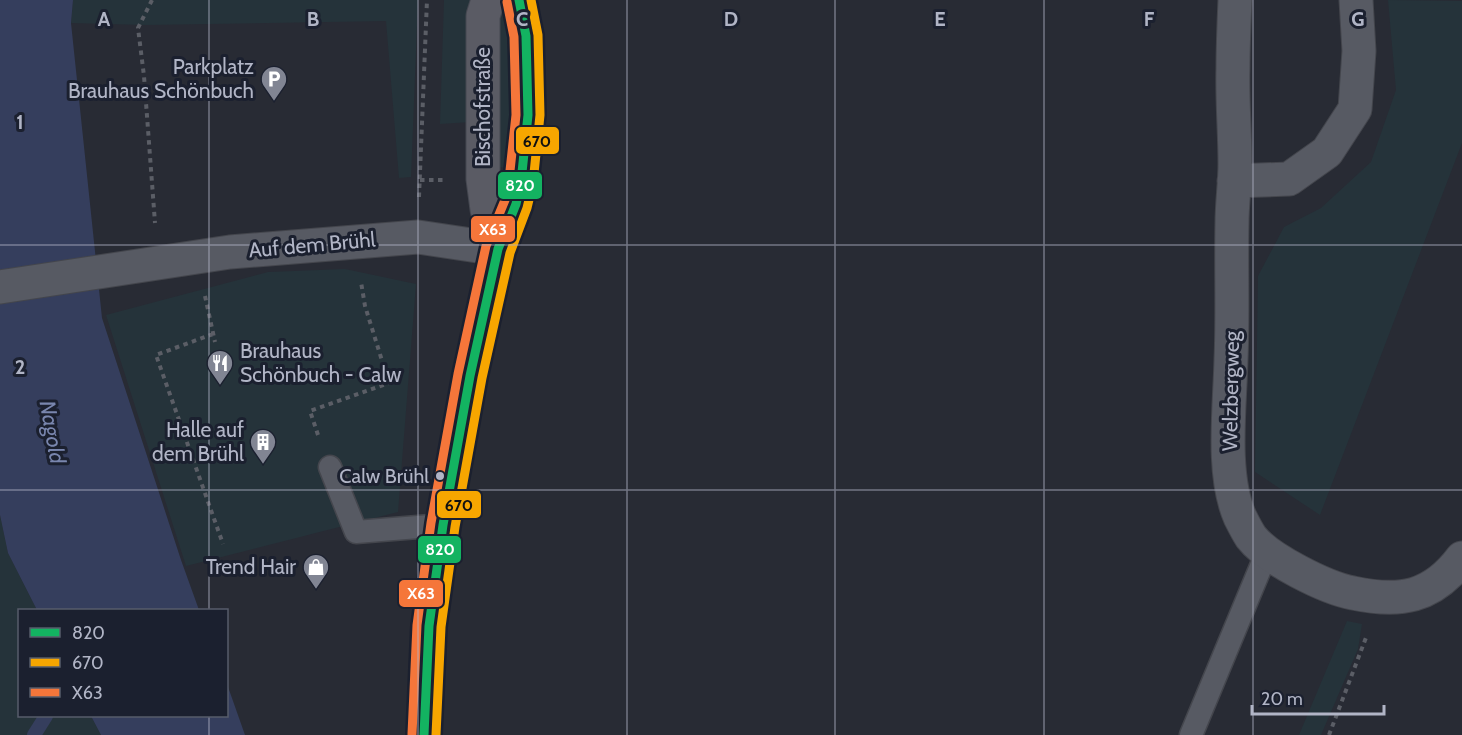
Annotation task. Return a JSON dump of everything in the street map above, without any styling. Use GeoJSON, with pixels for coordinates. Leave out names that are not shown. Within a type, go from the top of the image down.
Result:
{"type":"FeatureCollection","features":[{"type":"Feature","properties":{"kind":"main road","name":"Bischofstraße"},"geometry":{"type":"LineString","coordinates":[[488,0],[483,16],[483,179],[487,209],[498,249]]}},
{"type":"Feature","properties":{"kind":"main road","name":"Bischofstraße"},"geometry":{"type":"LineString","coordinates":[[424,735],[429,626],[443,525],[470,376],[498,249],[516,204],[521,182],[528,115],[526,36],[519,0]]}},
{"type":"Feature","properties":{"kind":"street","name":"Welzbergweg"},"geometry":{"type":"LineString","coordinates":[[1235,0],[1233,69],[1235,166],[1228,445],[1233,492],[1240,515],[1252,537],[1267,552],[1298,571],[1346,592],[1398,598],[1418,594],[1436,583],[1462,558]]}},
{"type":"Feature","properties":{"kind":"street"},"geometry":{"type":"LineString","coordinates":[[1234,181],[1289,179],[1328,152],[1355,110],[1359,51],[1356,0]]}},
{"type":"Feature","properties":{"kind":"street","name":"Auf dem Brühl"},"geometry":{"type":"LineString","coordinates":[[0,287],[230,252],[364,241],[418,237],[498,249]]}},
{"type":"Feature","properties":{"kind":"lane"},"geometry":{"type":"LineString","coordinates":[[330,467],[356,532],[443,525]]}},
{"type":"Feature","properties":{"kind":"lane"},"geometry":{"type":"LineString","coordinates":[[1191,735],[1267,552]]}},
{"type":"Feature","properties":{"kind":"path"},"geometry":{"type":"LineString","coordinates":[[142,265],[144,76],[138,28],[152,0]]}},
{"type":"Feature","properties":{"kind":"path"},"geometry":{"type":"LineString","coordinates":[[420,180],[427,0]]}},
{"type":"Feature","properties":{"kind":"path"},"geometry":{"type":"LineString","coordinates":[[330,467],[310,411],[388,383],[363,295],[360,273],[364,241]]}},
{"type":"Feature","properties":{"kind":"path"},"geometry":{"type":"LineString","coordinates":[[197,257],[215,342]]}},
{"type":"Feature","properties":{"kind":"path"},"geometry":{"type":"LineString","coordinates":[[213,334],[156,354],[223,544]]}},
{"type":"Feature","properties":{"kind":"path"},"geometry":{"type":"LineString","coordinates":[[1329,735],[1367,637]]}},
{"type":"Feature","properties":{"kind":"shaded area"},"geometry":{"type":"Polygon","coordinates":[[[73,0],[418,0],[411,177],[399,178],[386,21],[146,25],[71,23],[73,0]]]}},
{"type":"Feature","properties":{"kind":"shaded area"},"geometry":{"type":"Polygon","coordinates":[[[444,0],[473,0],[471,122],[440,124],[444,0]]]}},
{"type":"Feature","properties":{"kind":"shaded area"},"geometry":{"type":"Polygon","coordinates":[[[1388,0],[1462,1],[1462,143],[1320,515],[1255,472],[1258,276],[1284,227],[1321,208],[1371,162],[1396,90],[1388,0]]]}},
{"type":"Feature","properties":{"kind":"shaded area"},"geometry":{"type":"Polygon","coordinates":[[[504,2],[510,74],[511,168],[496,167],[492,5],[504,2]]]}},
{"type":"Feature","properties":{"kind":"shaded area"},"geometry":{"type":"Polygon","coordinates":[[[345,269],[416,284],[398,512],[186,566],[106,315],[268,272],[345,269]]]}},
{"type":"Feature","properties":{"kind":"shaded area"},"geometry":{"type":"Polygon","coordinates":[[[0,515],[8,553],[36,609],[18,609],[18,717],[92,717],[101,735],[0,735],[0,515]]]}},
{"type":"Feature","properties":{"kind":"shaded area"},"geometry":{"type":"Polygon","coordinates":[[[1347,621],[1362,624],[1358,649],[1321,735],[1299,735],[1347,621]]]}},
{"type":"Feature","properties":{"kind":"water","name":"Nagold"},"geometry":{"type":"Polygon","coordinates":[[[0,0],[73,0],[71,23],[102,318],[199,609],[36,609],[8,553],[0,515],[0,0]]]}},
{"type":"Feature","properties":{"kind":"water"},"geometry":{"type":"Polygon","coordinates":[[[228,687],[245,735],[101,735],[92,717],[228,717],[228,687]]]}},
{"type":"Feature","properties":{"kind":"waterway"},"geometry":{"type":"LineString","coordinates":[[34,735],[45,717]]}},
{"type":"Feature","properties":{"kind":"transit line","name":"820"},"geometry":{"type":"LineString","coordinates":[[424,735],[429,626],[443,525],[470,376],[498,249],[516,204],[521,182],[528,115],[526,36],[519,0]]}},
{"type":"Feature","properties":{"kind":"transit line","name":"670"},"geometry":{"type":"LineString","coordinates":[[436,735],[441,627],[455,527],[482,378],[510,253],[527,208],[533,183],[540,115],[538,35],[531,0]]}},
{"type":"Feature","properties":{"kind":"transit line","name":"X63"},"geometry":{"type":"LineString","coordinates":[[412,734],[417,625],[431,523],[458,374],[486,246],[505,200],[509,180],[516,115],[514,37],[507,2]]}},
{"type":"Feature","properties":{"kind":"place","name":"Parkplatz Brauhaus Schönbuch"},"geometry":{"type":"Point","coordinates":[274,102]}},
{"type":"Feature","properties":{"kind":"place","name":"Brauhaus Schönbuch - Calw"},"geometry":{"type":"Point","coordinates":[220,386]}},
{"type":"Feature","properties":{"kind":"place","name":"Halle auf dem Brühl"},"geometry":{"type":"Point","coordinates":[263,465]}},
{"type":"Feature","properties":{"kind":"place","name":"Calw Brühl"},"geometry":{"type":"Point","coordinates":[440,476]}},
{"type":"Feature","properties":{"kind":"place","name":"Trend Hair"},"geometry":{"type":"Point","coordinates":[316,590]}}]}
